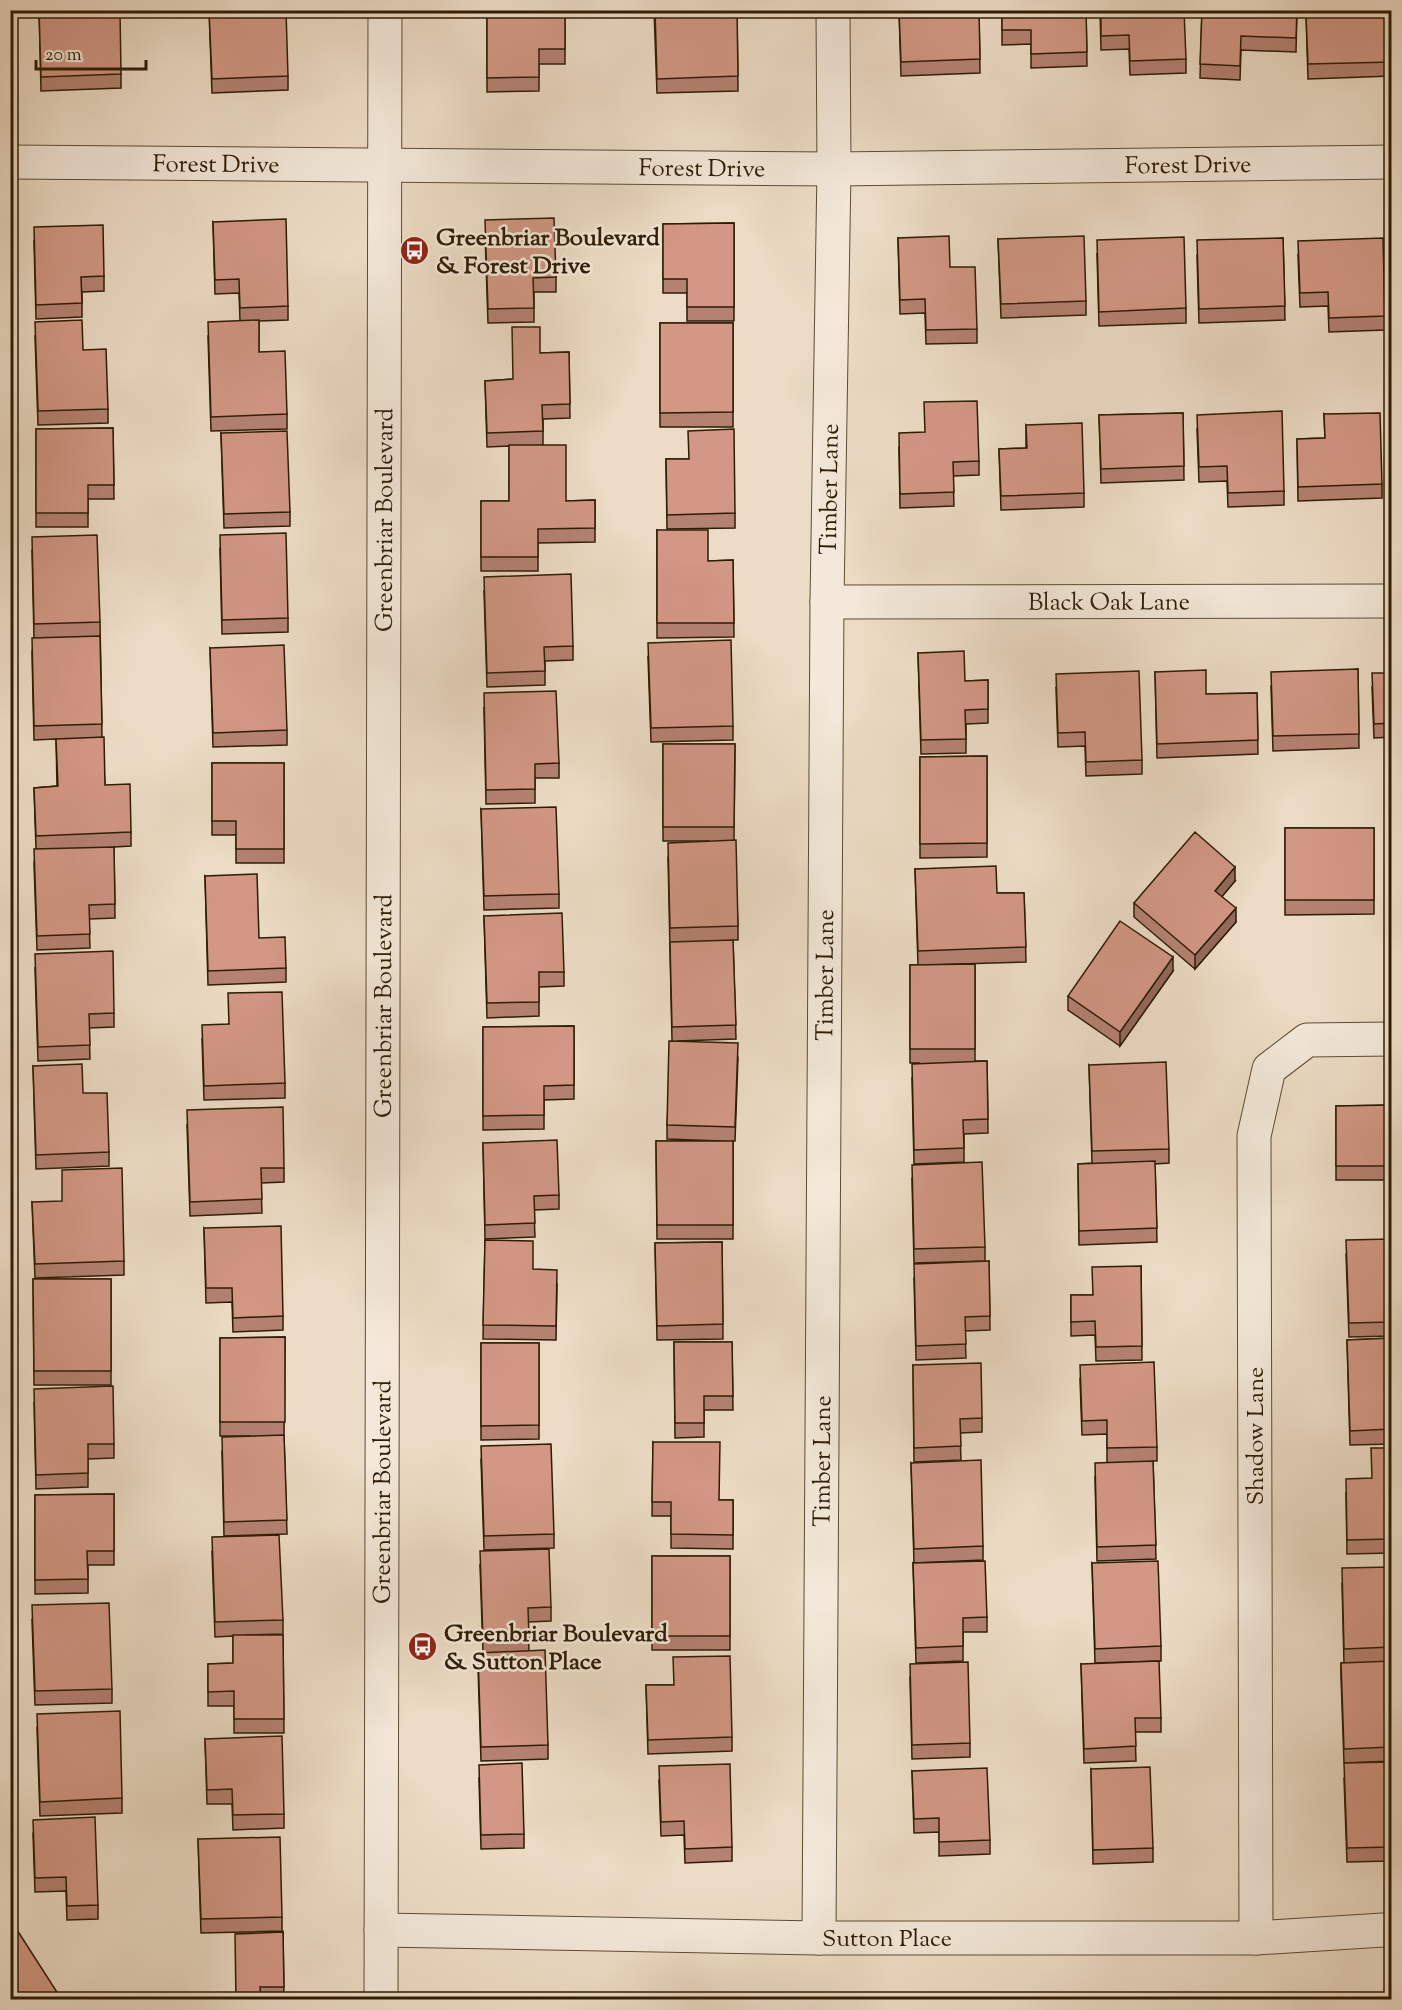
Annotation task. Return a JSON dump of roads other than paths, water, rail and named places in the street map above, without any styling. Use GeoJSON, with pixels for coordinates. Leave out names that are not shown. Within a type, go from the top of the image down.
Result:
{"type":"FeatureCollection","features":[{"type":"Feature","properties":{"kind":"street","name":"Greenbriar Boulevard"},"geometry":{"type":"LineString","coordinates":[[381,2000],[385,10]]}},
{"type":"Feature","properties":{"kind":"street","name":"Timber Lane"},"geometry":{"type":"LineString","coordinates":[[819,1938],[827,602],[834,169],[833,10]]}},
{"type":"Feature","properties":{"kind":"street","name":"Forest Drive"},"geometry":{"type":"LineString","coordinates":[[10,162],[834,169],[1392,162]]}},
{"type":"Feature","properties":{"kind":"street","name":"Black Oak Lane"},"geometry":{"type":"LineString","coordinates":[[827,602],[1392,602]]}},
{"type":"Feature","properties":{"kind":"street","name":"Shadow Lane"},"geometry":{"type":"LineString","coordinates":[[1256,1938],[1254,1137],[1269,1069],[1307,1040],[1392,1039]]}},
{"type":"Feature","properties":{"kind":"street","name":"Sutton Place"},"geometry":{"type":"LineString","coordinates":[[381,1930],[819,1938],[1256,1938],[1383,1930],[1392,1932]]}},
{"type":"Feature","properties":{"kind":"place","name":"Greenbriar Boulevard & Forest Drive"},"geometry":{"type":"Point","coordinates":[415,251]}},
{"type":"Feature","properties":{"kind":"place","name":"Greenbriar Boulevard & Sutton Place"},"geometry":{"type":"Point","coordinates":[423,1647]}}]}
